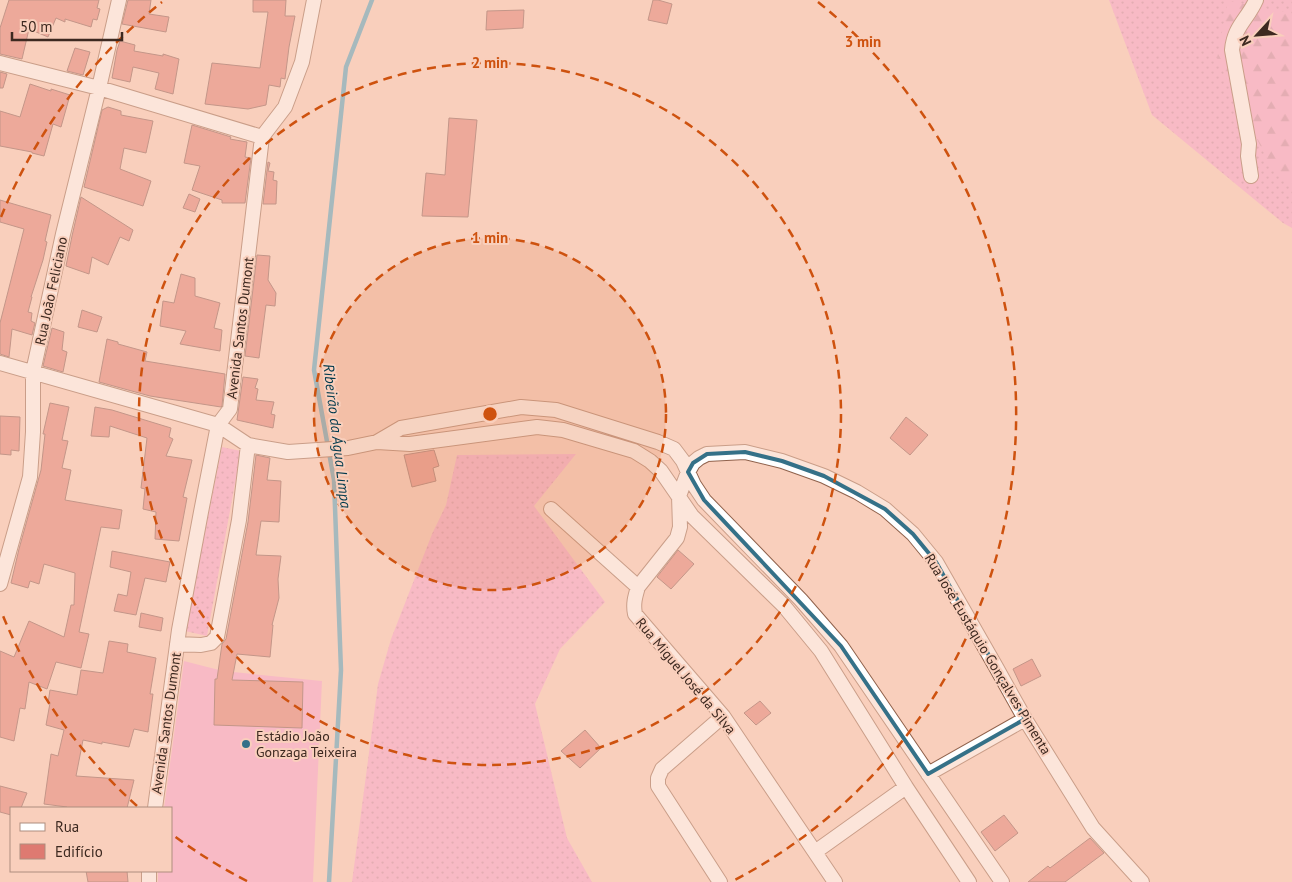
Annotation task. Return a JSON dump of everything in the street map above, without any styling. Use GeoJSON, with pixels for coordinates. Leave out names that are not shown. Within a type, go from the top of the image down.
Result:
{"type":"FeatureCollection","features":[{"type":"Feature","properties":{"kind":"street","name":"Rua João Feliciano"},"geometry":{"type":"LineString","coordinates":[[0,584],[30,477],[33,372],[63,234],[100,88],[119,0]]}},
{"type":"Feature","properties":{"kind":"street","name":"Avenida Santos Dumont"},"geometry":{"type":"LineString","coordinates":[[154,807],[177,644],[200,512],[218,425],[230,409],[262,137],[285,106],[302,62],[314,0]]}},
{"type":"Feature","properties":{"kind":"street"},"geometry":{"type":"LineString","coordinates":[[1251,176],[1248,156],[1249,144],[1232,41],[1236,31],[1256,0]]}},
{"type":"Feature","properties":{"kind":"street"},"geometry":{"type":"LineString","coordinates":[[0,63],[100,88],[262,137]]}},
{"type":"Feature","properties":{"kind":"street"},"geometry":{"type":"LineString","coordinates":[[0,363],[218,425],[248,445],[288,452],[348,448],[377,442],[410,444],[537,427],[563,430],[634,451],[661,471],[692,516],[784,606],[821,651],[906,788],[969,882]]}},
{"type":"Feature","properties":{"kind":"street"},"geometry":{"type":"LineString","coordinates":[[377,442],[401,428],[521,407],[556,410],[658,442],[674,449],[683,461],[694,485],[704,500],[801,600],[841,646],[1002,882]]}},
{"type":"Feature","properties":{"kind":"street"},"geometry":{"type":"LineString","coordinates":[[177,644],[201,646],[211,643],[217,637],[239,520],[248,445]]}},
{"type":"Feature","properties":{"kind":"street","name":"Rua José Eustáquio Gonçalves Pimenta"},"geometry":{"type":"LineString","coordinates":[[688,472],[693,463],[707,454],[745,452],[782,461],[824,476],[858,492],[885,509],[913,534],[936,562],[1025,719],[1093,828],[1142,882]]}},
{"type":"Feature","properties":{"kind":"street"},"geometry":{"type":"LineString","coordinates":[[551,509],[638,588],[677,538],[680,527],[679,496],[688,472]]}},
{"type":"Feature","properties":{"kind":"street","name":"Rua Miguel José da Silva"},"geometry":{"type":"LineString","coordinates":[[638,588],[633,605],[635,614],[723,716],[835,882]]}},
{"type":"Feature","properties":{"kind":"street"},"geometry":{"type":"LineString","coordinates":[[720,882],[658,786],[658,778],[662,769],[723,716]]}},
{"type":"Feature","properties":{"kind":"street"},"geometry":{"type":"LineString","coordinates":[[928,774],[1025,719]]}},
{"type":"Feature","properties":{"kind":"street"},"geometry":{"type":"LineString","coordinates":[[815,852],[906,788]]}},
{"type":"Feature","properties":{"kind":"highlighted area"},"geometry":{"type":"Polygon","coordinates":[[[745,452],[782,461],[824,476],[885,509],[913,534],[936,562],[1025,719],[928,774],[841,646],[704,500],[688,472],[693,463],[707,454],[745,452]]]}},
{"type":"Feature","properties":{"kind":"green space"},"geometry":{"type":"Polygon","coordinates":[[[1109,0],[1292,0],[1292,228],[1283,223],[1152,115],[1109,0]]]}},
{"type":"Feature","properties":{"kind":"green space"},"geometry":{"type":"Polygon","coordinates":[[[1228,1],[1285,12],[1292,18],[1292,184],[1269,163],[1217,59],[1228,1]]]}},
{"type":"Feature","properties":{"kind":"green space"},"geometry":{"type":"Polygon","coordinates":[[[222,447],[241,451],[207,636],[185,631],[222,447]]]}},
{"type":"Feature","properties":{"kind":"green space"},"geometry":{"type":"Polygon","coordinates":[[[576,454],[534,506],[605,602],[560,649],[535,704],[567,838],[592,882],[352,882],[378,684],[391,639],[432,534],[446,505],[457,455],[576,454]]]}},
{"type":"Feature","properties":{"kind":"green space","name":"Estádio João Gonzaga Teixeira"},"geometry":{"type":"Polygon","coordinates":[[[184,661],[223,671],[322,681],[313,882],[158,882],[158,872],[172,872],[172,807],[164,807],[184,661]]]}},
{"type":"Feature","properties":{"kind":"building"},"geometry":{"type":"Polygon","coordinates":[[[9,0],[99,0],[97,8],[100,9],[97,20],[93,19],[91,27],[65,19],[65,22],[56,18],[48,37],[29,29],[22,59],[0,54],[0,28],[9,0]]]}},
{"type":"Feature","properties":{"kind":"building"},"geometry":{"type":"Polygon","coordinates":[[[128,0],[151,0],[149,14],[169,17],[166,32],[122,24],[128,0]]]}},
{"type":"Feature","properties":{"kind":"building"},"geometry":{"type":"Polygon","coordinates":[[[253,0],[286,0],[285,16],[295,16],[285,79],[281,78],[280,87],[269,85],[266,105],[248,109],[205,104],[212,63],[260,68],[268,12],[253,12],[253,0]]]}},
{"type":"Feature","properties":{"kind":"building"},"geometry":{"type":"Polygon","coordinates":[[[653,0],[672,4],[667,24],[648,20],[653,0]]]}},
{"type":"Feature","properties":{"kind":"building"},"geometry":{"type":"Polygon","coordinates":[[[524,10],[523,28],[486,30],[487,11],[524,10]]]}},
{"type":"Feature","properties":{"kind":"building"},"geometry":{"type":"Polygon","coordinates":[[[120,41],[135,45],[134,51],[163,56],[163,54],[179,59],[173,94],[155,89],[159,73],[133,67],[130,82],[112,78],[120,41]]]}},
{"type":"Feature","properties":{"kind":"building"},"geometry":{"type":"Polygon","coordinates":[[[75,48],[90,52],[83,75],[67,71],[75,48]]]}},
{"type":"Feature","properties":{"kind":"building"},"geometry":{"type":"Polygon","coordinates":[[[0,72],[7,74],[3,88],[0,88],[0,72]]]}},
{"type":"Feature","properties":{"kind":"building"},"geometry":{"type":"Polygon","coordinates":[[[30,84],[70,95],[61,127],[53,124],[44,156],[0,146],[0,111],[20,117],[30,84]]]}},
{"type":"Feature","properties":{"kind":"building"},"geometry":{"type":"Polygon","coordinates":[[[108,107],[121,111],[121,115],[153,121],[146,153],[124,148],[120,169],[151,181],[143,206],[84,187],[102,110],[108,107]]]}},
{"type":"Feature","properties":{"kind":"building"},"geometry":{"type":"Polygon","coordinates":[[[449,118],[477,120],[468,217],[422,216],[426,173],[445,175],[449,118]]]}},
{"type":"Feature","properties":{"kind":"building"},"geometry":{"type":"Polygon","coordinates":[[[192,125],[231,137],[230,139],[247,142],[245,157],[251,158],[245,203],[222,203],[222,200],[192,190],[200,166],[184,163],[192,125]]]}},
{"type":"Feature","properties":{"kind":"building"},"geometry":{"type":"Polygon","coordinates":[[[268,162],[270,163],[268,171],[274,172],[273,180],[277,181],[276,204],[263,204],[268,162]]]}},
{"type":"Feature","properties":{"kind":"building"},"geometry":{"type":"Polygon","coordinates":[[[189,194],[200,199],[195,212],[183,208],[189,194]]]}},
{"type":"Feature","properties":{"kind":"building"},"geometry":{"type":"Polygon","coordinates":[[[81,197],[133,230],[129,241],[120,237],[108,265],[92,257],[89,274],[66,266],[81,197]]]}},
{"type":"Feature","properties":{"kind":"building"},"geometry":{"type":"Polygon","coordinates":[[[0,200],[51,215],[43,260],[28,312],[32,313],[31,321],[35,323],[32,335],[12,329],[9,357],[0,354],[0,323],[24,229],[0,222],[0,200]]]}},
{"type":"Feature","properties":{"kind":"building"},"geometry":{"type":"Polygon","coordinates":[[[257,255],[270,256],[268,280],[276,293],[275,306],[266,305],[259,358],[245,356],[257,255]]]}},
{"type":"Feature","properties":{"kind":"building"},"geometry":{"type":"Polygon","coordinates":[[[181,274],[195,278],[195,296],[220,303],[214,328],[222,330],[220,351],[180,344],[186,331],[160,326],[163,301],[174,303],[181,274]]]}},
{"type":"Feature","properties":{"kind":"building"},"geometry":{"type":"Polygon","coordinates":[[[82,310],[102,317],[97,332],[78,327],[82,310]]]}},
{"type":"Feature","properties":{"kind":"building"},"geometry":{"type":"Polygon","coordinates":[[[52,328],[64,332],[62,350],[67,352],[63,372],[43,366],[52,328]]]}},
{"type":"Feature","properties":{"kind":"building"},"geometry":{"type":"Polygon","coordinates":[[[107,339],[147,352],[145,361],[225,374],[222,406],[150,396],[99,382],[107,339]]]}},
{"type":"Feature","properties":{"kind":"building"},"geometry":{"type":"Polygon","coordinates":[[[243,377],[258,379],[255,388],[258,389],[256,400],[274,402],[271,414],[275,415],[273,428],[237,420],[243,377]]]}},
{"type":"Feature","properties":{"kind":"building"},"geometry":{"type":"Polygon","coordinates":[[[50,403],[69,407],[62,440],[68,441],[62,468],[71,470],[65,500],[122,510],[119,529],[101,527],[79,632],[89,634],[81,668],[56,662],[47,689],[29,682],[25,709],[20,708],[14,741],[0,737],[0,651],[14,657],[29,621],[64,637],[71,605],[74,605],[75,573],[44,564],[39,584],[30,581],[28,588],[11,583],[41,470],[45,434],[43,434],[50,403]]]}},
{"type":"Feature","properties":{"kind":"building"},"geometry":{"type":"Polygon","coordinates":[[[95,407],[112,410],[171,428],[169,437],[173,439],[166,456],[192,460],[183,497],[187,498],[179,541],[155,539],[156,512],[143,509],[145,489],[141,488],[147,438],[110,426],[109,437],[91,436],[95,407]]]}},
{"type":"Feature","properties":{"kind":"building"},"geometry":{"type":"Polygon","coordinates":[[[0,416],[20,417],[19,451],[11,450],[11,455],[0,454],[0,416]]]}},
{"type":"Feature","properties":{"kind":"building"},"geometry":{"type":"Polygon","coordinates":[[[906,417],[928,435],[910,455],[890,438],[906,417]]]}},
{"type":"Feature","properties":{"kind":"building"},"geometry":{"type":"Polygon","coordinates":[[[434,450],[439,466],[433,468],[436,481],[412,487],[404,455],[434,450]]]}},
{"type":"Feature","properties":{"kind":"building"},"geometry":{"type":"Polygon","coordinates":[[[256,455],[270,458],[267,480],[281,481],[279,522],[261,521],[256,555],[281,556],[278,579],[279,598],[272,625],[270,657],[237,654],[232,680],[303,682],[302,728],[214,725],[215,679],[217,679],[222,644],[226,639],[248,522],[256,455]]]}},
{"type":"Feature","properties":{"kind":"building"},"geometry":{"type":"Polygon","coordinates":[[[678,550],[694,564],[671,589],[657,577],[678,550]]]}},
{"type":"Feature","properties":{"kind":"building"},"geometry":{"type":"Polygon","coordinates":[[[112,551],[170,562],[166,582],[145,578],[136,615],[114,611],[118,594],[127,596],[131,572],[110,567],[112,551]]]}},
{"type":"Feature","properties":{"kind":"building"},"geometry":{"type":"Polygon","coordinates":[[[141,613],[163,618],[161,631],[139,627],[141,613]]]}},
{"type":"Feature","properties":{"kind":"building"},"geometry":{"type":"Polygon","coordinates":[[[109,641],[128,644],[127,652],[156,658],[150,694],[153,694],[148,732],[134,729],[129,747],[83,740],[76,776],[134,780],[127,807],[67,807],[44,804],[51,754],[58,756],[64,730],[46,725],[50,690],[77,695],[81,670],[103,673],[109,641]]]}},
{"type":"Feature","properties":{"kind":"building"},"geometry":{"type":"Polygon","coordinates":[[[1032,659],[1041,676],[1021,686],[1013,669],[1032,659]]]}},
{"type":"Feature","properties":{"kind":"building"},"geometry":{"type":"Polygon","coordinates":[[[760,701],[771,713],[756,725],[744,713],[760,701]]]}},
{"type":"Feature","properties":{"kind":"building"},"geometry":{"type":"Polygon","coordinates":[[[585,730],[601,748],[580,768],[561,751],[585,730]]]}},
{"type":"Feature","properties":{"kind":"building"},"geometry":{"type":"Polygon","coordinates":[[[0,786],[27,793],[21,807],[10,807],[10,815],[0,812],[0,786]]]}},
{"type":"Feature","properties":{"kind":"building"},"geometry":{"type":"Polygon","coordinates":[[[1004,815],[1018,833],[995,851],[981,832],[1004,815]]]}},
{"type":"Feature","properties":{"kind":"building"},"geometry":{"type":"Polygon","coordinates":[[[1090,838],[1104,853],[1065,882],[1028,882],[1048,866],[1050,868],[1090,838]]]}},
{"type":"Feature","properties":{"kind":"building"},"geometry":{"type":"Polygon","coordinates":[[[86,872],[127,872],[128,882],[88,882],[86,872]]]}},
{"type":"Feature","properties":{"kind":"waterway","name":"Ribeirão da Água Limpa"},"geometry":{"type":"LineString","coordinates":[[329,882],[341,670],[334,480],[314,370],[346,67],[372,0]]}},
{"type":"Feature","properties":{"kind":"place","name":"Estádio João Gonzaga Teixeira"},"geometry":{"type":"Point","coordinates":[246,744]}}]}
